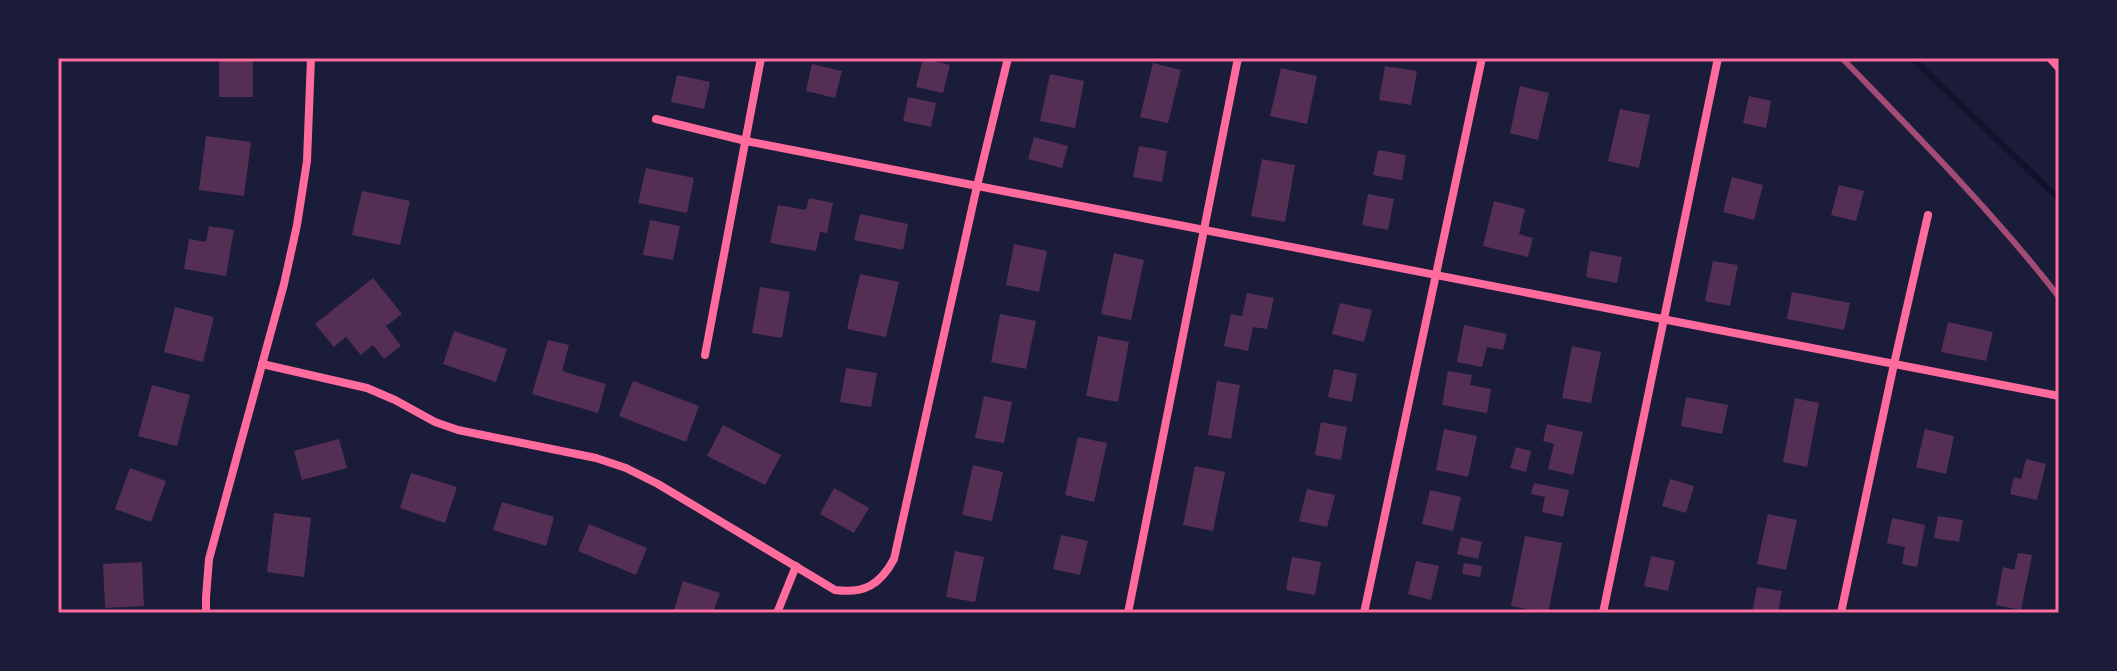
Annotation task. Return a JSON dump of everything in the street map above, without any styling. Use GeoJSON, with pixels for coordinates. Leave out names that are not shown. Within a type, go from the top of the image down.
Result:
{"type":"FeatureCollection","features":[{"type":"Feature","properties":{"kind":"street"},"geometry":{"type":"LineString","coordinates":[[206,613],[209,559],[284,284],[297,225],[307,161],[311,58]]}},
{"type":"Feature","properties":{"kind":"street"},"geometry":{"type":"LineString","coordinates":[[705,355],[761,58]]}},
{"type":"Feature","properties":{"kind":"street"},"geometry":{"type":"LineString","coordinates":[[262,364],[367,388],[458,430],[596,458],[626,468],[835,590],[862,590],[887,573],[894,559],[1008,58]]}},
{"type":"Feature","properties":{"kind":"street"},"geometry":{"type":"LineString","coordinates":[[1128,613],[1238,58]]}},
{"type":"Feature","properties":{"kind":"street"},"geometry":{"type":"LineString","coordinates":[[1364,613],[1482,58]]}},
{"type":"Feature","properties":{"kind":"street"},"geometry":{"type":"LineString","coordinates":[[1603,613],[1718,58]]}},
{"type":"Feature","properties":{"kind":"street"},"geometry":{"type":"LineString","coordinates":[[2050,58],[2059,68]]}},
{"type":"Feature","properties":{"kind":"street"},"geometry":{"type":"LineString","coordinates":[[656,119],[746,141],[2059,396]]}},
{"type":"Feature","properties":{"kind":"street"},"geometry":{"type":"LineString","coordinates":[[1841,613],[1928,215]]}},
{"type":"Feature","properties":{"kind":"street"},"geometry":{"type":"LineString","coordinates":[[777,613],[796,566]]}},
{"type":"Feature","properties":{"kind":"building"},"geometry":{"type":"Polygon","coordinates":[[[219,58],[253,58],[253,97],[219,97],[219,58]]]}},
{"type":"Feature","properties":{"kind":"building"},"geometry":{"type":"Polygon","coordinates":[[[923,58],[950,65],[943,93],[916,87],[923,58]]]}},
{"type":"Feature","properties":{"kind":"building"},"geometry":{"type":"Polygon","coordinates":[[[1153,63],[1181,70],[1168,123],[1140,117],[1153,63]]]}},
{"type":"Feature","properties":{"kind":"building"},"geometry":{"type":"Polygon","coordinates":[[[812,64],[842,71],[835,98],[806,91],[812,64]]]}},
{"type":"Feature","properties":{"kind":"building"},"geometry":{"type":"Polygon","coordinates":[[[1385,66],[1417,71],[1411,105],[1379,100],[1385,66]]]}},
{"type":"Feature","properties":{"kind":"building"},"geometry":{"type":"Polygon","coordinates":[[[1281,68],[1317,76],[1307,124],[1270,116],[1281,68]]]}},
{"type":"Feature","properties":{"kind":"building"},"geometry":{"type":"Polygon","coordinates":[[[1050,74],[1084,81],[1075,128],[1040,121],[1050,74]]]}},
{"type":"Feature","properties":{"kind":"building"},"geometry":{"type":"Polygon","coordinates":[[[677,75],[710,82],[704,109],[671,102],[677,75]]]}},
{"type":"Feature","properties":{"kind":"building"},"geometry":{"type":"Polygon","coordinates":[[[1520,86],[1549,93],[1538,140],[1510,133],[1520,86]]]}},
{"type":"Feature","properties":{"kind":"building"},"geometry":{"type":"Polygon","coordinates":[[[1749,96],[1771,101],[1766,128],[1743,123],[1749,96]]]}},
{"type":"Feature","properties":{"kind":"building"},"geometry":{"type":"Polygon","coordinates":[[[908,97],[936,103],[931,127],[903,121],[908,97]]]}},
{"type":"Feature","properties":{"kind":"building"},"geometry":{"type":"Polygon","coordinates":[[[1620,109],[1650,115],[1639,168],[1608,161],[1620,109]]]}},
{"type":"Feature","properties":{"kind":"building"},"geometry":{"type":"Polygon","coordinates":[[[206,136],[251,142],[244,196],[199,190],[206,136]]]}},
{"type":"Feature","properties":{"kind":"building"},"geometry":{"type":"Polygon","coordinates":[[[1034,137],[1068,146],[1062,168],[1028,159],[1034,137]]]}},
{"type":"Feature","properties":{"kind":"building"},"geometry":{"type":"Polygon","coordinates":[[[1139,146],[1167,151],[1162,182],[1133,177],[1139,146]]]}},
{"type":"Feature","properties":{"kind":"building"},"geometry":{"type":"Polygon","coordinates":[[[1378,150],[1406,155],[1402,180],[1373,175],[1378,150]]]}},
{"type":"Feature","properties":{"kind":"building"},"geometry":{"type":"Polygon","coordinates":[[[1262,159],[1295,165],[1285,222],[1251,216],[1262,159]]]}},
{"type":"Feature","properties":{"kind":"building"},"geometry":{"type":"Polygon","coordinates":[[[646,168],[694,178],[687,213],[638,203],[646,168]]]}},
{"type":"Feature","properties":{"kind":"building"},"geometry":{"type":"Polygon","coordinates":[[[1732,177],[1763,185],[1754,220],[1723,212],[1732,177]]]}},
{"type":"Feature","properties":{"kind":"building"},"geometry":{"type":"Polygon","coordinates":[[[1839,185],[1864,191],[1856,221],[1831,215],[1839,185]]]}},
{"type":"Feature","properties":{"kind":"building"},"geometry":{"type":"Polygon","coordinates":[[[362,191],[410,201],[400,245],[352,235],[362,191]]]}},
{"type":"Feature","properties":{"kind":"building"},"geometry":{"type":"Polygon","coordinates":[[[1368,194],[1394,199],[1388,230],[1362,225],[1368,194]]]}},
{"type":"Feature","properties":{"kind":"building"},"geometry":{"type":"Polygon","coordinates":[[[809,198],[833,203],[827,233],[820,232],[816,251],[770,243],[778,205],[806,210],[809,198]]]}},
{"type":"Feature","properties":{"kind":"building"},"geometry":{"type":"Polygon","coordinates":[[[1494,201],[1525,209],[1519,234],[1533,238],[1528,257],[1483,246],[1494,201]]]}},
{"type":"Feature","properties":{"kind":"building"},"geometry":{"type":"Polygon","coordinates":[[[860,214],[908,224],[903,250],[854,240],[860,214]]]}},
{"type":"Feature","properties":{"kind":"building"},"geometry":{"type":"Polygon","coordinates":[[[650,220],[680,226],[673,260],[643,255],[650,220]]]}},
{"type":"Feature","properties":{"kind":"building"},"geometry":{"type":"Polygon","coordinates":[[[209,226],[234,230],[226,276],[184,269],[189,239],[206,242],[209,226]]]}},
{"type":"Feature","properties":{"kind":"building"},"geometry":{"type":"Polygon","coordinates":[[[1014,244],[1047,251],[1039,292],[1006,285],[1014,244]]]}},
{"type":"Feature","properties":{"kind":"building"},"geometry":{"type":"Polygon","coordinates":[[[1590,251],[1622,257],[1617,283],[1586,277],[1590,251]]]}},
{"type":"Feature","properties":{"kind":"building"},"geometry":{"type":"Polygon","coordinates":[[[1114,253],[1144,260],[1131,320],[1101,314],[1114,253]]]}},
{"type":"Feature","properties":{"kind":"building"},"geometry":{"type":"Polygon","coordinates":[[[1713,261],[1738,265],[1730,306],[1705,301],[1713,261]]]}},
{"type":"Feature","properties":{"kind":"building"},"geometry":{"type":"Polygon","coordinates":[[[860,274],[899,282],[886,337],[847,329],[860,274]]]}},
{"type":"Feature","properties":{"kind":"building"},"geometry":{"type":"Polygon","coordinates":[[[373,278],[402,314],[386,326],[401,346],[384,359],[373,345],[361,355],[346,337],[334,347],[315,324],[373,278]]]}},
{"type":"Feature","properties":{"kind":"building"},"geometry":{"type":"Polygon","coordinates":[[[760,287],[790,292],[782,338],[752,333],[760,287]]]}},
{"type":"Feature","properties":{"kind":"building"},"geometry":{"type":"Polygon","coordinates":[[[1792,292],[1850,303],[1844,330],[1787,319],[1792,292]]]}},
{"type":"Feature","properties":{"kind":"building"},"geometry":{"type":"Polygon","coordinates":[[[1247,293],[1274,298],[1267,329],[1253,327],[1248,351],[1224,346],[1231,314],[1242,316],[1247,293]]]}},
{"type":"Feature","properties":{"kind":"building"},"geometry":{"type":"Polygon","coordinates":[[[1340,303],[1372,310],[1364,342],[1332,334],[1340,303]]]}},
{"type":"Feature","properties":{"kind":"building"},"geometry":{"type":"Polygon","coordinates":[[[175,307],[214,317],[203,362],[164,352],[175,307]]]}},
{"type":"Feature","properties":{"kind":"building"},"geometry":{"type":"Polygon","coordinates":[[[1000,314],[1036,321],[1026,369],[991,362],[1000,314]]]}},
{"type":"Feature","properties":{"kind":"building"},"geometry":{"type":"Polygon","coordinates":[[[1948,322],[1993,332],[1986,361],[1941,352],[1948,322]]]}},
{"type":"Feature","properties":{"kind":"building"},"geometry":{"type":"Polygon","coordinates":[[[1464,325],[1507,334],[1503,350],[1487,347],[1482,367],[1457,362],[1464,325]]]}},
{"type":"Feature","properties":{"kind":"building"},"geometry":{"type":"Polygon","coordinates":[[[454,331],[507,349],[496,382],[443,364],[454,331]]]}},
{"type":"Feature","properties":{"kind":"building"},"geometry":{"type":"Polygon","coordinates":[[[1098,336],[1129,342],[1118,402],[1086,396],[1098,336]]]}},
{"type":"Feature","properties":{"kind":"building"},"geometry":{"type":"Polygon","coordinates":[[[548,340],[569,345],[562,371],[606,384],[598,413],[532,394],[548,340]]]}},
{"type":"Feature","properties":{"kind":"building"},"geometry":{"type":"Polygon","coordinates":[[[1572,346],[1601,352],[1591,403],[1562,398],[1572,346]]]}},
{"type":"Feature","properties":{"kind":"building"},"geometry":{"type":"Polygon","coordinates":[[[846,368],[877,373],[871,407],[840,402],[846,368]]]}},
{"type":"Feature","properties":{"kind":"building"},"geometry":{"type":"Polygon","coordinates":[[[1334,369],[1357,374],[1352,402],[1328,397],[1334,369]]]}},
{"type":"Feature","properties":{"kind":"building"},"geometry":{"type":"Polygon","coordinates":[[[1448,371],[1472,375],[1470,385],[1491,389],[1487,413],[1442,405],[1448,371]]]}},
{"type":"Feature","properties":{"kind":"building"},"geometry":{"type":"Polygon","coordinates":[[[633,381],[699,406],[686,442],[619,416],[633,381]]]}},
{"type":"Feature","properties":{"kind":"building"},"geometry":{"type":"Polygon","coordinates":[[[1217,381],[1240,385],[1231,439],[1208,435],[1217,381]]]}},
{"type":"Feature","properties":{"kind":"building"},"geometry":{"type":"Polygon","coordinates":[[[152,385],[190,395],[177,446],[138,436],[152,385]]]}},
{"type":"Feature","properties":{"kind":"building"},"geometry":{"type":"Polygon","coordinates":[[[984,396],[1012,402],[1004,443],[975,438],[984,396]]]}},
{"type":"Feature","properties":{"kind":"building"},"geometry":{"type":"Polygon","coordinates":[[[1686,397],[1728,405],[1722,434],[1681,426],[1686,397]]]}},
{"type":"Feature","properties":{"kind":"building"},"geometry":{"type":"Polygon","coordinates":[[[1795,398],[1819,403],[1807,467],[1783,462],[1795,398]]]}},
{"type":"Feature","properties":{"kind":"building"},"geometry":{"type":"Polygon","coordinates":[[[1321,422],[1347,427],[1341,460],[1315,455],[1321,422]]]}},
{"type":"Feature","properties":{"kind":"building"},"geometry":{"type":"Polygon","coordinates":[[[1547,424],[1583,432],[1573,475],[1548,469],[1554,444],[1543,441],[1547,424]]]}},
{"type":"Feature","properties":{"kind":"building"},"geometry":{"type":"Polygon","coordinates":[[[723,425],[781,455],[765,485],[707,456],[723,425]]]}},
{"type":"Feature","properties":{"kind":"building"},"geometry":{"type":"Polygon","coordinates":[[[1444,429],[1477,436],[1468,477],[1436,470],[1444,429]]]}},
{"type":"Feature","properties":{"kind":"building"},"geometry":{"type":"Polygon","coordinates":[[[1925,429],[1954,436],[1946,474],[1916,467],[1925,429]]]}},
{"type":"Feature","properties":{"kind":"building"},"geometry":{"type":"Polygon","coordinates":[[[1078,437],[1107,443],[1094,502],[1065,495],[1078,437]]]}},
{"type":"Feature","properties":{"kind":"building"},"geometry":{"type":"Polygon","coordinates":[[[339,439],[347,468],[302,480],[294,451],[339,439]]]}},
{"type":"Feature","properties":{"kind":"building"},"geometry":{"type":"Polygon","coordinates":[[[1516,447],[1531,451],[1526,472],[1510,468],[1516,447]]]}},
{"type":"Feature","properties":{"kind":"building"},"geometry":{"type":"Polygon","coordinates":[[[2026,459],[2046,464],[2037,500],[2010,494],[2014,477],[2021,479],[2026,459]]]}},
{"type":"Feature","properties":{"kind":"building"},"geometry":{"type":"Polygon","coordinates":[[[973,465],[1003,472],[992,521],[962,515],[973,465]]]}},
{"type":"Feature","properties":{"kind":"building"},"geometry":{"type":"Polygon","coordinates":[[[1195,466],[1225,472],[1213,531],[1183,525],[1195,466]]]}},
{"type":"Feature","properties":{"kind":"building"},"geometry":{"type":"Polygon","coordinates":[[[130,468],[166,481],[151,522],[115,509],[130,468]]]}},
{"type":"Feature","properties":{"kind":"building"},"geometry":{"type":"Polygon","coordinates":[[[411,473],[457,487],[445,523],[400,508],[411,473]]]}},
{"type":"Feature","properties":{"kind":"building"},"geometry":{"type":"Polygon","coordinates":[[[1670,479],[1694,486],[1686,513],[1662,506],[1670,479]]]}},
{"type":"Feature","properties":{"kind":"building"},"geometry":{"type":"Polygon","coordinates":[[[1534,483],[1569,490],[1563,517],[1542,512],[1545,497],[1531,494],[1534,483]]]}},
{"type":"Feature","properties":{"kind":"building"},"geometry":{"type":"Polygon","coordinates":[[[834,488],[869,508],[854,533],[820,514],[834,488]]]}},
{"type":"Feature","properties":{"kind":"building"},"geometry":{"type":"Polygon","coordinates":[[[1307,489],[1335,495],[1327,527],[1299,521],[1307,489]]]}},
{"type":"Feature","properties":{"kind":"building"},"geometry":{"type":"Polygon","coordinates":[[[1430,490],[1461,497],[1453,531],[1422,524],[1430,490]]]}},
{"type":"Feature","properties":{"kind":"building"},"geometry":{"type":"Polygon","coordinates":[[[502,502],[554,517],[546,546],[493,530],[502,502]]]}},
{"type":"Feature","properties":{"kind":"building"},"geometry":{"type":"Polygon","coordinates":[[[274,513],[311,518],[304,577],[267,572],[274,513]]]}},
{"type":"Feature","properties":{"kind":"building"},"geometry":{"type":"Polygon","coordinates":[[[1768,514],[1797,520],[1786,570],[1757,564],[1768,514]]]}},
{"type":"Feature","properties":{"kind":"building"},"geometry":{"type":"Polygon","coordinates":[[[1938,516],[1963,520],[1959,542],[1934,538],[1938,516]]]}},
{"type":"Feature","properties":{"kind":"building"},"geometry":{"type":"Polygon","coordinates":[[[1892,518],[1925,525],[1917,567],[1902,564],[1905,547],[1887,543],[1892,518]]]}},
{"type":"Feature","properties":{"kind":"building"},"geometry":{"type":"Polygon","coordinates":[[[589,524],[647,548],[636,575],[578,551],[589,524]]]}},
{"type":"Feature","properties":{"kind":"building"},"geometry":{"type":"Polygon","coordinates":[[[1061,535],[1088,541],[1080,575],[1053,569],[1061,535]]]}},
{"type":"Feature","properties":{"kind":"building"},"geometry":{"type":"Polygon","coordinates":[[[1525,536],[1562,543],[1548,613],[1511,606],[1525,536]]]}},
{"type":"Feature","properties":{"kind":"building"},"geometry":{"type":"Polygon","coordinates":[[[1461,537],[1482,542],[1478,559],[1457,554],[1461,537]]]}},
{"type":"Feature","properties":{"kind":"building"},"geometry":{"type":"Polygon","coordinates":[[[955,551],[984,557],[975,602],[946,597],[955,551]]]}},
{"type":"Feature","properties":{"kind":"building"},"geometry":{"type":"Polygon","coordinates":[[[2018,553],[2032,555],[2021,610],[1996,605],[2003,567],[2014,570],[2018,553]]]}},
{"type":"Feature","properties":{"kind":"building"},"geometry":{"type":"Polygon","coordinates":[[[1651,556],[1675,561],[1668,591],[1644,586],[1651,556]]]}},
{"type":"Feature","properties":{"kind":"building"},"geometry":{"type":"Polygon","coordinates":[[[1292,557],[1321,562],[1315,595],[1286,590],[1292,557]]]}},
{"type":"Feature","properties":{"kind":"building"},"geometry":{"type":"Polygon","coordinates":[[[1416,561],[1439,566],[1431,600],[1408,594],[1416,561]]]}},
{"type":"Feature","properties":{"kind":"building"},"geometry":{"type":"Polygon","coordinates":[[[142,562],[144,606],[105,608],[103,564],[142,562]]]}},
{"type":"Feature","properties":{"kind":"building"},"geometry":{"type":"Polygon","coordinates":[[[1464,563],[1482,566],[1480,577],[1462,574],[1464,563]]]}},
{"type":"Feature","properties":{"kind":"building"},"geometry":{"type":"Polygon","coordinates":[[[683,581],[720,593],[713,613],[673,613],[683,581]]]}},
{"type":"Feature","properties":{"kind":"building"},"geometry":{"type":"Polygon","coordinates":[[[1757,587],[1782,591],[1778,613],[1752,613],[1757,587]]]}},
{"type":"Feature","properties":{"kind":"waterway"},"geometry":{"type":"LineString","coordinates":[[1912,58],[2059,199]]}},
{"type":"Feature","properties":{"kind":"railway"},"geometry":{"type":"LineString","coordinates":[[1842,58],[1981,205],[2059,297]]}}]}
